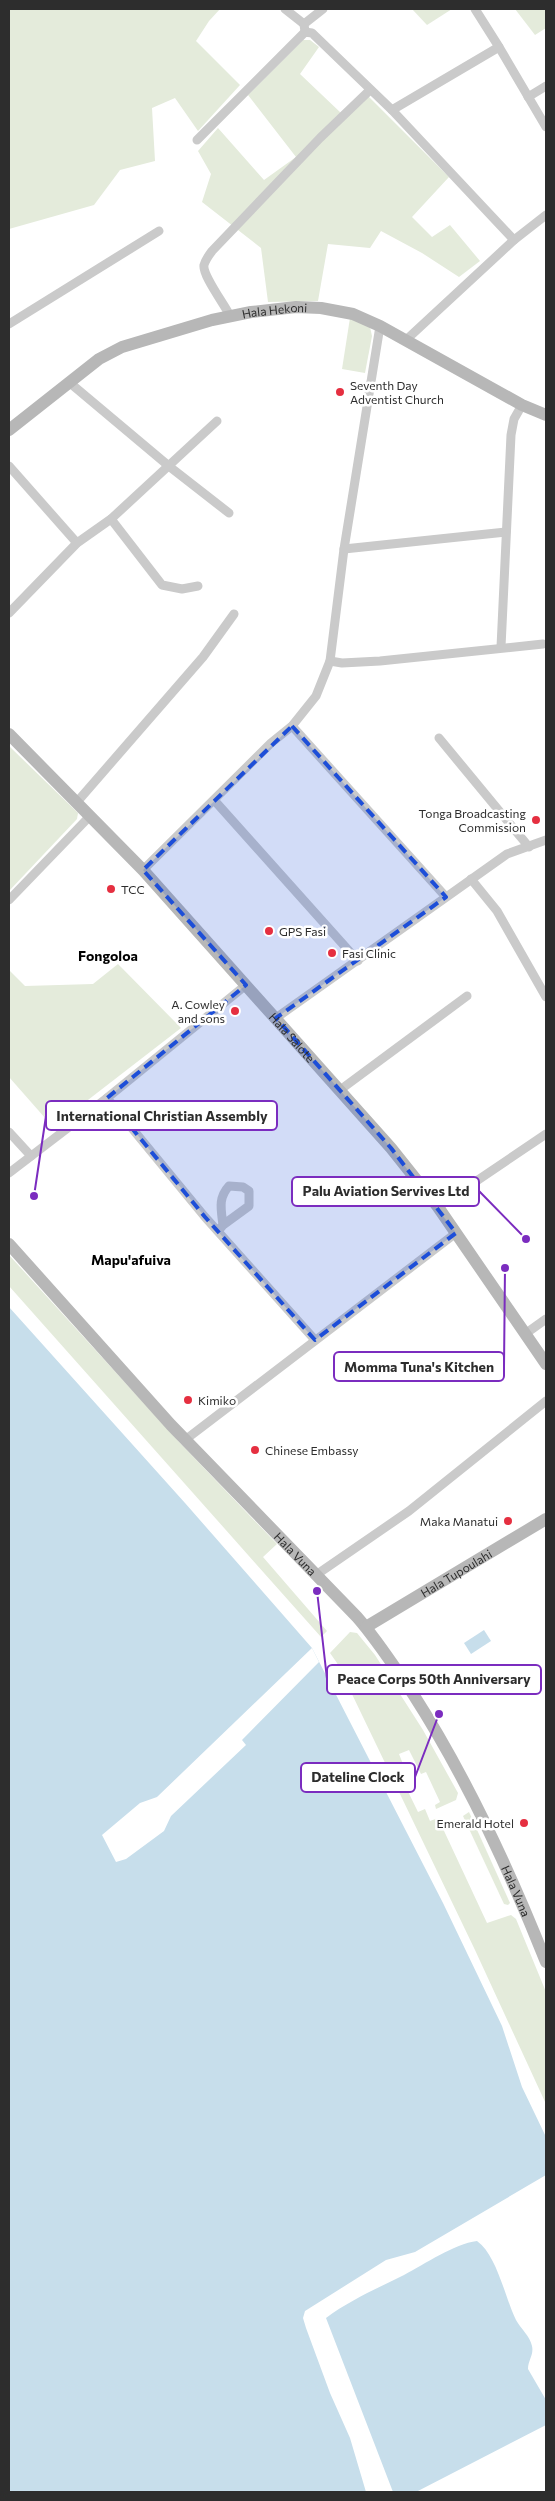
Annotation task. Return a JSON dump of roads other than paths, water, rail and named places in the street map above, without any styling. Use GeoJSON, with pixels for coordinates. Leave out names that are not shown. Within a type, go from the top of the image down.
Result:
{"type":"FeatureCollection","features":[{"type":"Feature","properties":{"kind":"main road","name":"Hala Hekoni"},"geometry":{"type":"LineString","coordinates":[[9,430],[100,359],[122,347],[230,316],[296,308],[321,308],[353,314],[380,326],[522,405],[546,415]]}},
{"type":"Feature","properties":{"kind":"main road","name":"Hala Sālote"},"geometry":{"type":"LineString","coordinates":[[9,734],[143,870],[391,1148],[438,1207],[546,1364]]}},
{"type":"Feature","properties":{"kind":"main road","name":"Hala Vuna"},"geometry":{"type":"LineString","coordinates":[[9,1244],[185,1440],[366,1627],[435,1728],[460,1774],[495,1844],[546,1962]]}},
{"type":"Feature","properties":{"kind":"main road","name":"Hala Tupoulahi"},"geometry":{"type":"LineString","coordinates":[[366,1627],[546,1519]]}},
{"type":"Feature","properties":{"kind":"street"},"geometry":{"type":"LineString","coordinates":[[285,9],[392,110],[514,240]]}},
{"type":"Feature","properties":{"kind":"street"},"geometry":{"type":"LineString","coordinates":[[197,140],[323,9]]}},
{"type":"Feature","properties":{"kind":"street"},"geometry":{"type":"LineString","coordinates":[[475,9],[546,127]]}},
{"type":"Feature","properties":{"kind":"street"},"geometry":{"type":"LineString","coordinates":[[392,110],[498,47]]}},
{"type":"Feature","properties":{"kind":"street"},"geometry":{"type":"LineString","coordinates":[[528,97],[546,86]]}},
{"type":"Feature","properties":{"kind":"street"},"geometry":{"type":"LineString","coordinates":[[230,316],[224,302],[204,271],[204,264],[212,251],[320,138],[370,90]]}},
{"type":"Feature","properties":{"kind":"street"},"geometry":{"type":"LineString","coordinates":[[406,340],[514,240],[546,215]]}},
{"type":"Feature","properties":{"kind":"street"},"geometry":{"type":"LineString","coordinates":[[9,324],[159,230]]}},
{"type":"Feature","properties":{"kind":"street"},"geometry":{"type":"LineString","coordinates":[[143,870],[271,743],[292,726],[316,696],[330,661],[344,549],[380,326]]}},
{"type":"Feature","properties":{"kind":"street"},"geometry":{"type":"LineString","coordinates":[[70,384],[229,513]]}},
{"type":"Feature","properties":{"kind":"street"},"geometry":{"type":"LineString","coordinates":[[501,647],[511,435],[514,419],[522,405]]}},
{"type":"Feature","properties":{"kind":"street"},"geometry":{"type":"LineString","coordinates":[[9,613],[77,543],[111,519],[170,467],[217,421]]}},
{"type":"Feature","properties":{"kind":"street"},"geometry":{"type":"LineString","coordinates":[[9,466],[77,543]]}},
{"type":"Feature","properties":{"kind":"street"},"geometry":{"type":"LineString","coordinates":[[111,519],[162,585],[182,589],[198,586]]}},
{"type":"Feature","properties":{"kind":"street"},"geometry":{"type":"LineString","coordinates":[[344,549],[506,532]]}},
{"type":"Feature","properties":{"kind":"street"},"geometry":{"type":"LineString","coordinates":[[77,802],[203,658],[234,614]]}},
{"type":"Feature","properties":{"kind":"street"},"geometry":{"type":"LineString","coordinates":[[330,661],[342,663],[380,661],[543,644]]}},
{"type":"Feature","properties":{"kind":"street"},"geometry":{"type":"LineString","coordinates":[[292,726],[446,897]]}},
{"type":"Feature","properties":{"kind":"street"},"geometry":{"type":"LineString","coordinates":[[439,738],[529,847]]}},
{"type":"Feature","properties":{"kind":"street"},"geometry":{"type":"LineString","coordinates":[[214,800],[358,961]]}},
{"type":"Feature","properties":{"kind":"street"},"geometry":{"type":"LineString","coordinates":[[9,900],[90,816]]}},
{"type":"Feature","properties":{"kind":"street"},"geometry":{"type":"LineString","coordinates":[[276,1018],[507,854],[546,840]]}},
{"type":"Feature","properties":{"kind":"street"},"geometry":{"type":"LineString","coordinates":[[471,879],[497,911],[546,997]]}},
{"type":"Feature","properties":{"kind":"street"},"geometry":{"type":"LineString","coordinates":[[9,1173],[107,1098],[246,985]]}},
{"type":"Feature","properties":{"kind":"street"},"geometry":{"type":"LineString","coordinates":[[340,1090],[467,996]]}},
{"type":"Feature","properties":{"kind":"street"},"geometry":{"type":"LineString","coordinates":[[107,1098],[315,1340]]}},
{"type":"Feature","properties":{"kind":"street"},"geometry":{"type":"LineString","coordinates":[[9,1132],[30,1156]]}},
{"type":"Feature","properties":{"kind":"street"},"geometry":{"type":"LineString","coordinates":[[438,1207],[546,1134]]}},
{"type":"Feature","properties":{"kind":"street"},"geometry":{"type":"LineString","coordinates":[[185,1440],[456,1233]]}},
{"type":"Feature","properties":{"kind":"street"},"geometry":{"type":"LineString","coordinates":[[525,1334],[546,1319]]}},
{"type":"Feature","properties":{"kind":"street"},"geometry":{"type":"LineString","coordinates":[[316,1576],[409,1511],[546,1401]]}},
{"type":"Feature","properties":{"kind":"water"},"geometry":{"type":"Polygon","coordinates":[[[9,1307],[312,1648],[443,1903],[502,2026],[522,2087],[546,2137],[546,2175],[415,2252],[386,2260],[305,2311],[303,2318],[306,2328],[330,2393],[350,2438],[366,2492],[9,2492],[9,1307]]]}},
{"type":"Feature","properties":{"kind":"water"},"geometry":{"type":"Polygon","coordinates":[[[484,1630],[491,1641],[471,1654],[464,1643],[484,1630]]]}},
{"type":"Feature","properties":{"kind":"water"},"geometry":{"type":"Polygon","coordinates":[[[477,2241],[490,2256],[516,2320],[531,2342],[532,2352],[528,2369],[546,2400],[546,2425],[416,2492],[393,2492],[326,2318],[354,2300],[440,2255],[459,2246],[477,2241]]]}},
{"type":"Feature","properties":{"kind":"place","name":"Seventh Day Adventist Church"},"geometry":{"type":"Point","coordinates":[340,392]}},
{"type":"Feature","properties":{"kind":"place","name":"Tonga Broadcasting Commission"},"geometry":{"type":"Point","coordinates":[536,820]}},
{"type":"Feature","properties":{"kind":"place","name":"TCC"},"geometry":{"type":"Point","coordinates":[111,889]}},
{"type":"Feature","properties":{"kind":"place","name":"GPS Fasi"},"geometry":{"type":"Point","coordinates":[269,931]}},
{"type":"Feature","properties":{"kind":"place","name":"Fasi Clinic"},"geometry":{"type":"Point","coordinates":[332,953]}},
{"type":"Feature","properties":{"kind":"place","name":"A. Cowley and sons"},"geometry":{"type":"Point","coordinates":[235,1011]}},
{"type":"Feature","properties":{"kind":"place","name":"International Christian Assembly"},"geometry":{"type":"Point","coordinates":[34,1196]}},
{"type":"Feature","properties":{"kind":"place","name":"Palu Aviation Servives Ltd"},"geometry":{"type":"Point","coordinates":[526,1239]}},
{"type":"Feature","properties":{"kind":"place","name":"Momma Tuna's Kitchen"},"geometry":{"type":"Point","coordinates":[505,1268]}},
{"type":"Feature","properties":{"kind":"place","name":"Kimiko"},"geometry":{"type":"Point","coordinates":[188,1400]}},
{"type":"Feature","properties":{"kind":"place","name":"Chinese Embassy"},"geometry":{"type":"Point","coordinates":[255,1450]}},
{"type":"Feature","properties":{"kind":"place","name":"Maka Manatui"},"geometry":{"type":"Point","coordinates":[508,1521]}},
{"type":"Feature","properties":{"kind":"place","name":"Peace Corps 50th Anniversary"},"geometry":{"type":"Point","coordinates":[317,1591]}},
{"type":"Feature","properties":{"kind":"place","name":"Dateline Clock"},"geometry":{"type":"Point","coordinates":[439,1714]}},
{"type":"Feature","properties":{"kind":"place","name":"Emerald Hotel"},"geometry":{"type":"Point","coordinates":[524,1823]}},
{"type":"Feature","properties":{"kind":"district","name":"Fongoloa"},"geometry":{"type":"Point","coordinates":[108,955]}},
{"type":"Feature","properties":{"kind":"district","name":"Mapu'afuiva"},"geometry":{"type":"Point","coordinates":[131,1259]}}]}
